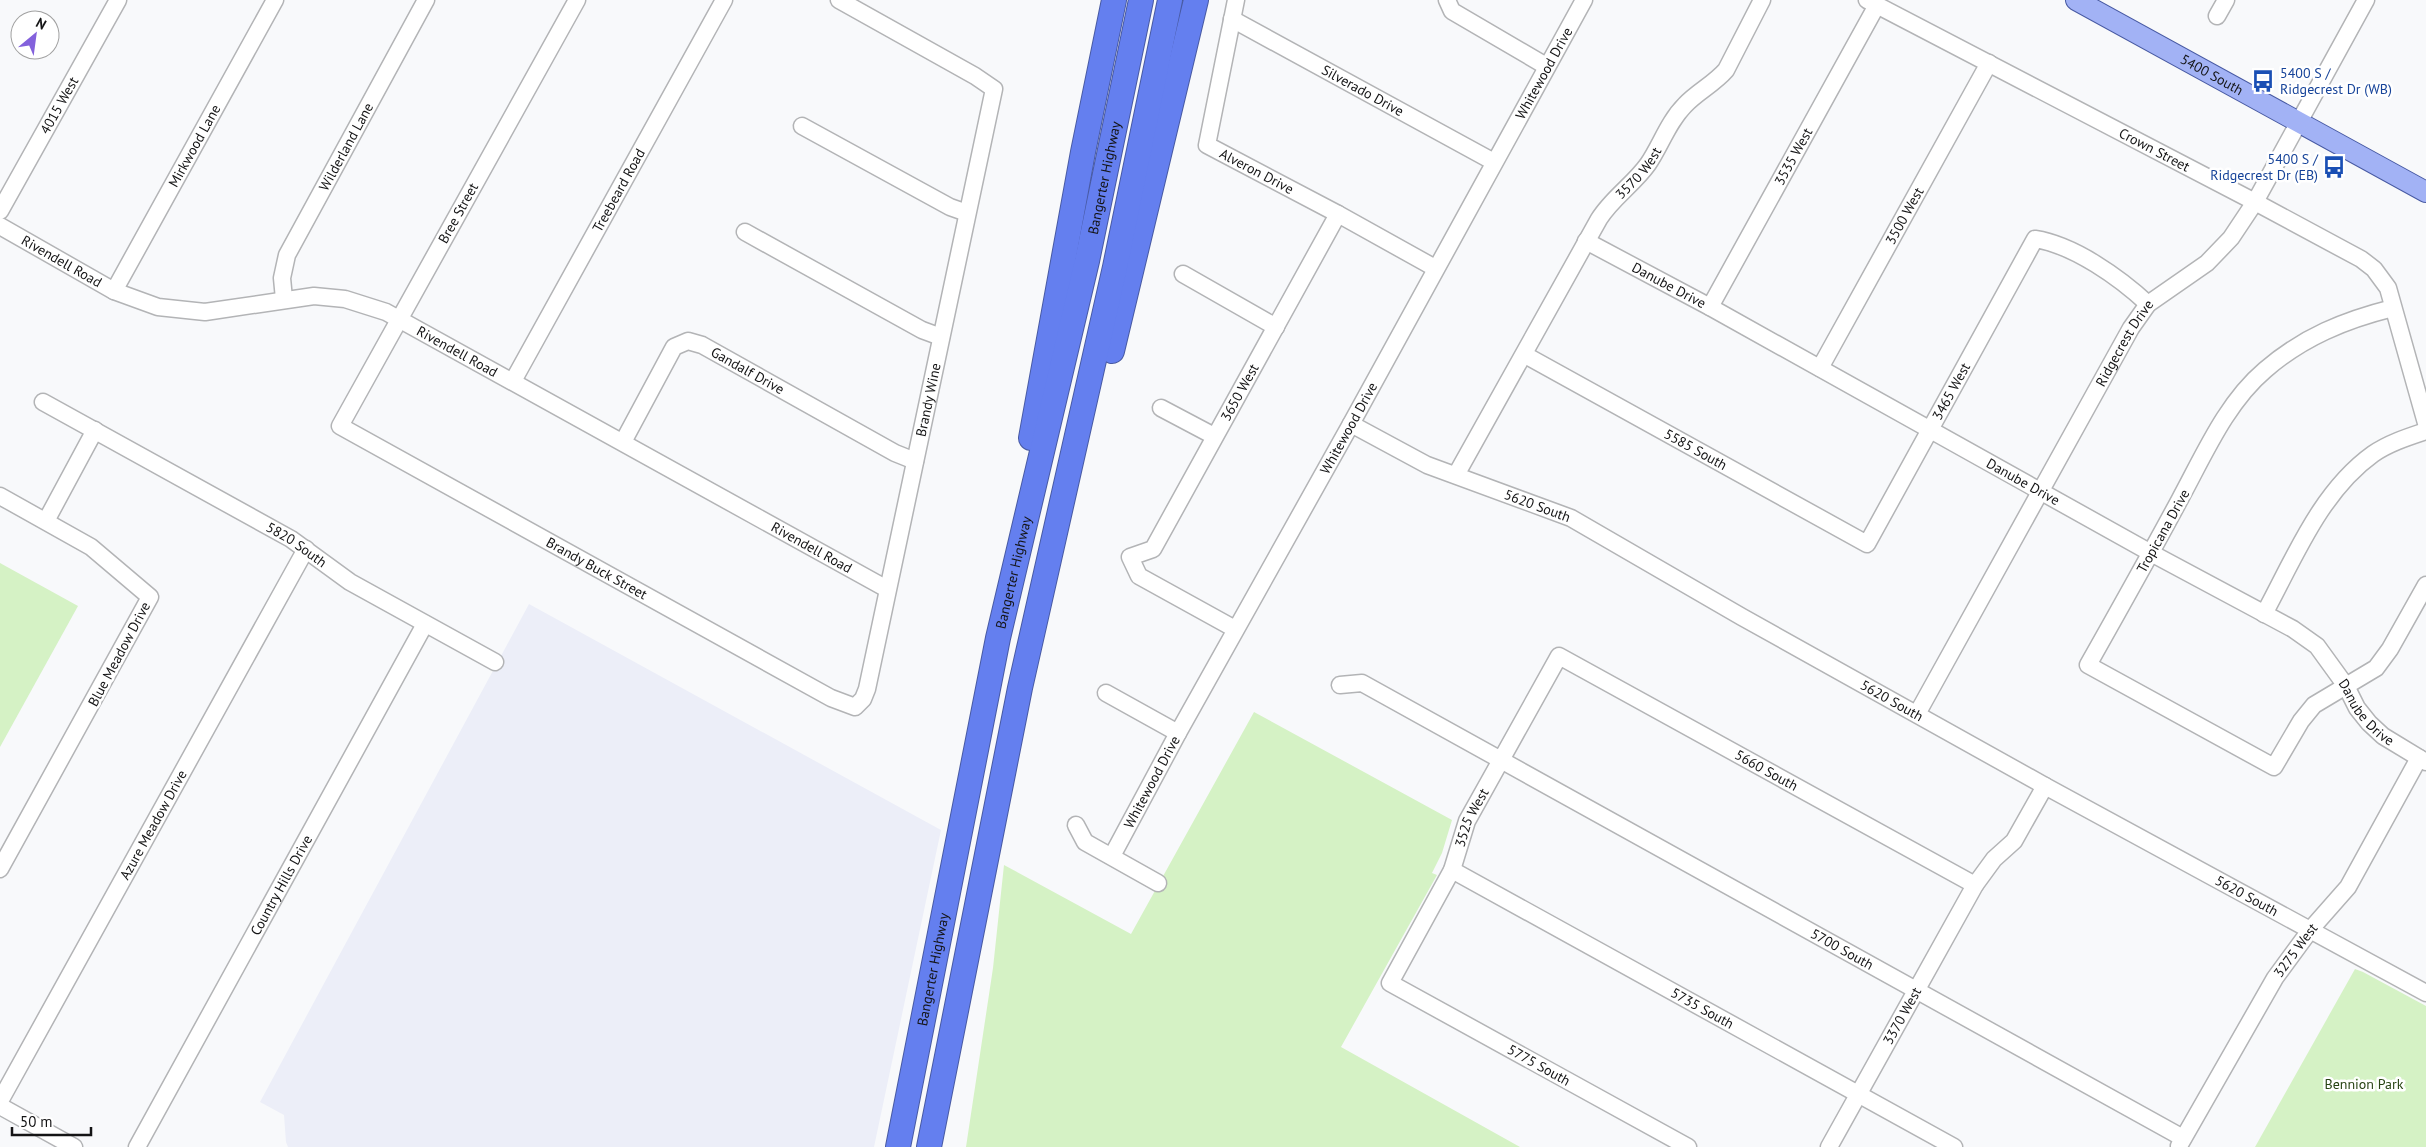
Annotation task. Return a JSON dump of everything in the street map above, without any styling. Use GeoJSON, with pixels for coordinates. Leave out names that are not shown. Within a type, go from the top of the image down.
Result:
{"type":"FeatureCollection","features":[{"type":"Feature","properties":{"kind":"highway"},"geometry":{"type":"LineString","coordinates":[[989,682],[1005,577],[1114,0]]}},
{"type":"Feature","properties":{"kind":"highway","name":"Bangerter Highway"},"geometry":{"type":"LineString","coordinates":[[898,1147],[947,909],[989,682],[1087,261],[1141,0]]}},
{"type":"Feature","properties":{"kind":"highway","name":"Bangerter Highway"},"geometry":{"type":"LineString","coordinates":[[930,1147],[1020,688],[1115,267],[1170,0]]}},
{"type":"Feature","properties":{"kind":"highway"},"geometry":{"type":"LineString","coordinates":[[1020,688],[1047,586],[1079,480],[1121,318],[1196,0]]}},
{"type":"Feature","properties":{"kind":"main road","name":"5400 South"},"geometry":{"type":"LineString","coordinates":[[2076,0],[2426,192]]}},
{"type":"Feature","properties":{"kind":"street","name":"4015 West"},"geometry":{"type":"LineString","coordinates":[[0,211],[118,0]]}},
{"type":"Feature","properties":{"kind":"street","name":"Mirkwood Lane"},"geometry":{"type":"LineString","coordinates":[[114,291],[275,0]]}},
{"type":"Feature","properties":{"kind":"street","name":"Wilderland Lane"},"geometry":{"type":"LineString","coordinates":[[284,299],[282,278],[286,255],[426,0]]}},
{"type":"Feature","properties":{"kind":"street","name":"Bree Street"},"geometry":{"type":"LineString","coordinates":[[340,426],[577,0]]}},
{"type":"Feature","properties":{"kind":"street","name":"Treebeard Road"},"geometry":{"type":"LineString","coordinates":[[513,381],[724,0]]}},
{"type":"Feature","properties":{"kind":"street","name":"Brandy Wine"},"geometry":{"type":"LineString","coordinates":[[838,0],[975,76],[994,89],[867,688],[863,699],[855,707]]}},
{"type":"Feature","properties":{"kind":"street","name":"Alveron Drive"},"geometry":{"type":"LineString","coordinates":[[1236,0],[1207,145],[1435,268]]}},
{"type":"Feature","properties":{"kind":"street"},"geometry":{"type":"LineString","coordinates":[[1447,0],[1452,11],[1546,66]]}},
{"type":"Feature","properties":{"kind":"street","name":"Whitewood Drive"},"geometry":{"type":"LineString","coordinates":[[1112,856],[1178,733],[1351,424],[1546,66],[1584,0]]}},
{"type":"Feature","properties":{"kind":"street","name":"3570 West"},"geometry":{"type":"LineString","coordinates":[[1456,475],[1525,355],[1604,210],[1647,166],[1675,116],[1685,105],[1719,79],[1726,70],[1762,0]]}},
{"type":"Feature","properties":{"kind":"street"},"geometry":{"type":"LineString","coordinates":[[2218,16],[2226,0]]}},
{"type":"Feature","properties":{"kind":"street","name":"Ridgecrest Drive"},"geometry":{"type":"LineString","coordinates":[[1916,714],[2131,328],[2148,304],[2207,262],[2230,238],[2255,202],[2366,0]]}},
{"type":"Feature","properties":{"kind":"street","name":"Crown Street"},"geometry":{"type":"LineString","coordinates":[[1872,3],[2255,202],[2374,269],[2388,288],[2426,423]]}},
{"type":"Feature","properties":{"kind":"street","name":"3535 West"},"geometry":{"type":"LineString","coordinates":[[1710,307],[1872,3]]}},
{"type":"Feature","properties":{"kind":"street","name":"Silverado Drive"},"geometry":{"type":"LineString","coordinates":[[1232,19],[1494,162]]}},
{"type":"Feature","properties":{"kind":"street","name":"3500 West"},"geometry":{"type":"LineString","coordinates":[[1820,368],[1988,63]]}},
{"type":"Feature","properties":{"kind":"street"},"geometry":{"type":"LineString","coordinates":[[802,126],[950,207],[967,213]]}},
{"type":"Feature","properties":{"kind":"street","name":"3650 West"},"geometry":{"type":"LineString","coordinates":[[1236,629],[1139,576],[1130,557],[1153,549],[1338,214]]}},
{"type":"Feature","properties":{"kind":"street","name":"Rivendell Road"},"geometry":{"type":"LineString","coordinates":[[0,226],[114,291],[158,307],[180,311],[205,312],[314,296],[345,299],[368,305],[400,318],[887,588]]}},
{"type":"Feature","properties":{"kind":"street"},"geometry":{"type":"LineString","coordinates":[[745,232],[922,330],[941,337]]}},
{"type":"Feature","properties":{"kind":"street","name":"3465 West"},"geometry":{"type":"LineString","coordinates":[[1867,544],[2035,239],[2059,246],[2112,273],[2125,282],[2148,304]]}},
{"type":"Feature","properties":{"kind":"street","name":"Danube Drive"},"geometry":{"type":"LineString","coordinates":[[1586,240],[2151,553],[2293,629],[2317,646],[2346,686],[2369,723],[2383,736],[2422,760]]}},
{"type":"Feature","properties":{"kind":"street"},"geometry":{"type":"LineString","coordinates":[[1184,274],[1276,327]]}},
{"type":"Feature","properties":{"kind":"street","name":"Tropicana Drive"},"geometry":{"type":"LineString","coordinates":[[2346,686],[2314,705],[2301,721],[2274,767],[2088,665],[2208,449],[2239,398],[2264,371],[2291,349],[2312,336],[2334,326],[2393,308]]}},
{"type":"Feature","properties":{"kind":"street","name":"Gandalf Drive"},"geometry":{"type":"LineString","coordinates":[[623,442],[674,347],[688,341],[702,345],[895,453],[915,461]]}},
{"type":"Feature","properties":{"kind":"street","name":"5585 South"},"geometry":{"type":"LineString","coordinates":[[1525,355],[1867,544]]}},
{"type":"Feature","properties":{"kind":"street","name":"5820 South"},"geometry":{"type":"LineString","coordinates":[[43,402],[306,549],[350,582],[495,662]]}},
{"type":"Feature","properties":{"kind":"street"},"geometry":{"type":"LineString","coordinates":[[1161,408],[1214,436]]}},
{"type":"Feature","properties":{"kind":"street","name":"5620 South"},"geometry":{"type":"LineString","coordinates":[[1351,424],[1427,466],[1571,518],[1742,618],[2045,786],[2426,993]]}},
{"type":"Feature","properties":{"kind":"street","name":"Brandy Buck Street"},"geometry":{"type":"LineString","coordinates":[[340,426],[831,698],[855,707]]}},
{"type":"Feature","properties":{"kind":"street"},"geometry":{"type":"LineString","coordinates":[[46,521],[95,430]]}},
{"type":"Feature","properties":{"kind":"street"},"geometry":{"type":"LineString","coordinates":[[2264,614],[2315,520],[2330,496],[2351,472],[2374,453],[2426,431]]}},
{"type":"Feature","properties":{"kind":"street","name":"Blue Meadow Drive"},"geometry":{"type":"LineString","coordinates":[[0,496],[91,547],[150,597],[0,869]]}},
{"type":"Feature","properties":{"kind":"street","name":"Azure Meadow Drive"},"geometry":{"type":"LineString","coordinates":[[0,1101],[306,549]]}},
{"type":"Feature","properties":{"kind":"street"},"geometry":{"type":"LineString","coordinates":[[2346,686],[2376,668],[2390,649],[2426,585]]}},
{"type":"Feature","properties":{"kind":"street","name":"Country Hills Drive"},"geometry":{"type":"LineString","coordinates":[[137,1147],[425,624]]}},
{"type":"Feature","properties":{"kind":"street","name":"3525 West"},"geometry":{"type":"LineString","coordinates":[[1390,983],[1452,870],[1467,821],[1559,656]]}},
{"type":"Feature","properties":{"kind":"street","name":"5660 South"},"geometry":{"type":"LineString","coordinates":[[1559,656],[1976,885]]}},
{"type":"Feature","properties":{"kind":"street","name":"5700 South"},"geometry":{"type":"LineString","coordinates":[[1340,685],[1362,683],[1916,988],[2181,1143]]}},
{"type":"Feature","properties":{"kind":"street"},"geometry":{"type":"LineString","coordinates":[[1106,692],[1178,733]]}},
{"type":"Feature","properties":{"kind":"street","name":"3275 West"},"geometry":{"type":"LineString","coordinates":[[2181,1143],[2275,978],[2311,929],[2348,887],[2422,760]]}},
{"type":"Feature","properties":{"kind":"street","name":"3370 West"},"geometry":{"type":"LineString","coordinates":[[1829,1147],[1916,988],[1976,885],[1994,859],[2014,841],[2045,786]]}},
{"type":"Feature","properties":{"kind":"street"},"geometry":{"type":"LineString","coordinates":[[1076,825],[1085,842],[1158,883]]}},
{"type":"Feature","properties":{"kind":"street","name":"5735 South"},"geometry":{"type":"LineString","coordinates":[[1452,870],[1954,1147]]}},
{"type":"Feature","properties":{"kind":"street","name":"5775 South"},"geometry":{"type":"LineString","coordinates":[[1390,983],[1688,1147]]}},
{"type":"Feature","properties":{"kind":"street"},"geometry":{"type":"LineString","coordinates":[[0,1106],[74,1147]]}},
{"type":"Feature","properties":{"kind":"shaded area"},"geometry":{"type":"Polygon","coordinates":[[[529,604],[941,830],[874,1147],[288,1147],[284,1115],[260,1102],[529,604]]]}},
{"type":"Feature","properties":{"kind":"green space"},"geometry":{"type":"Polygon","coordinates":[[[0,563],[78,606],[0,747],[0,563]]]}},
{"type":"Feature","properties":{"kind":"green space"},"geometry":{"type":"Polygon","coordinates":[[[1254,712],[1452,820],[1442,853],[1432,873],[1437,875],[1341,1047],[1520,1147],[966,1147],[993,968],[1004,865],[1131,934],[1254,712]]]}},
{"type":"Feature","properties":{"kind":"green space","name":"Bennion Park"},"geometry":{"type":"Polygon","coordinates":[[[2355,969],[2426,1006],[2426,1147],[2255,1147],[2355,969]]]}},
{"type":"Feature","properties":{"kind":"place","name":"5400 S / Ridgecrest Dr (WB)"},"geometry":{"type":"Point","coordinates":[2263,81]}},
{"type":"Feature","properties":{"kind":"place","name":"5400 S / Ridgecrest Dr (EB)"},"geometry":{"type":"Point","coordinates":[2334,167]}}]}
